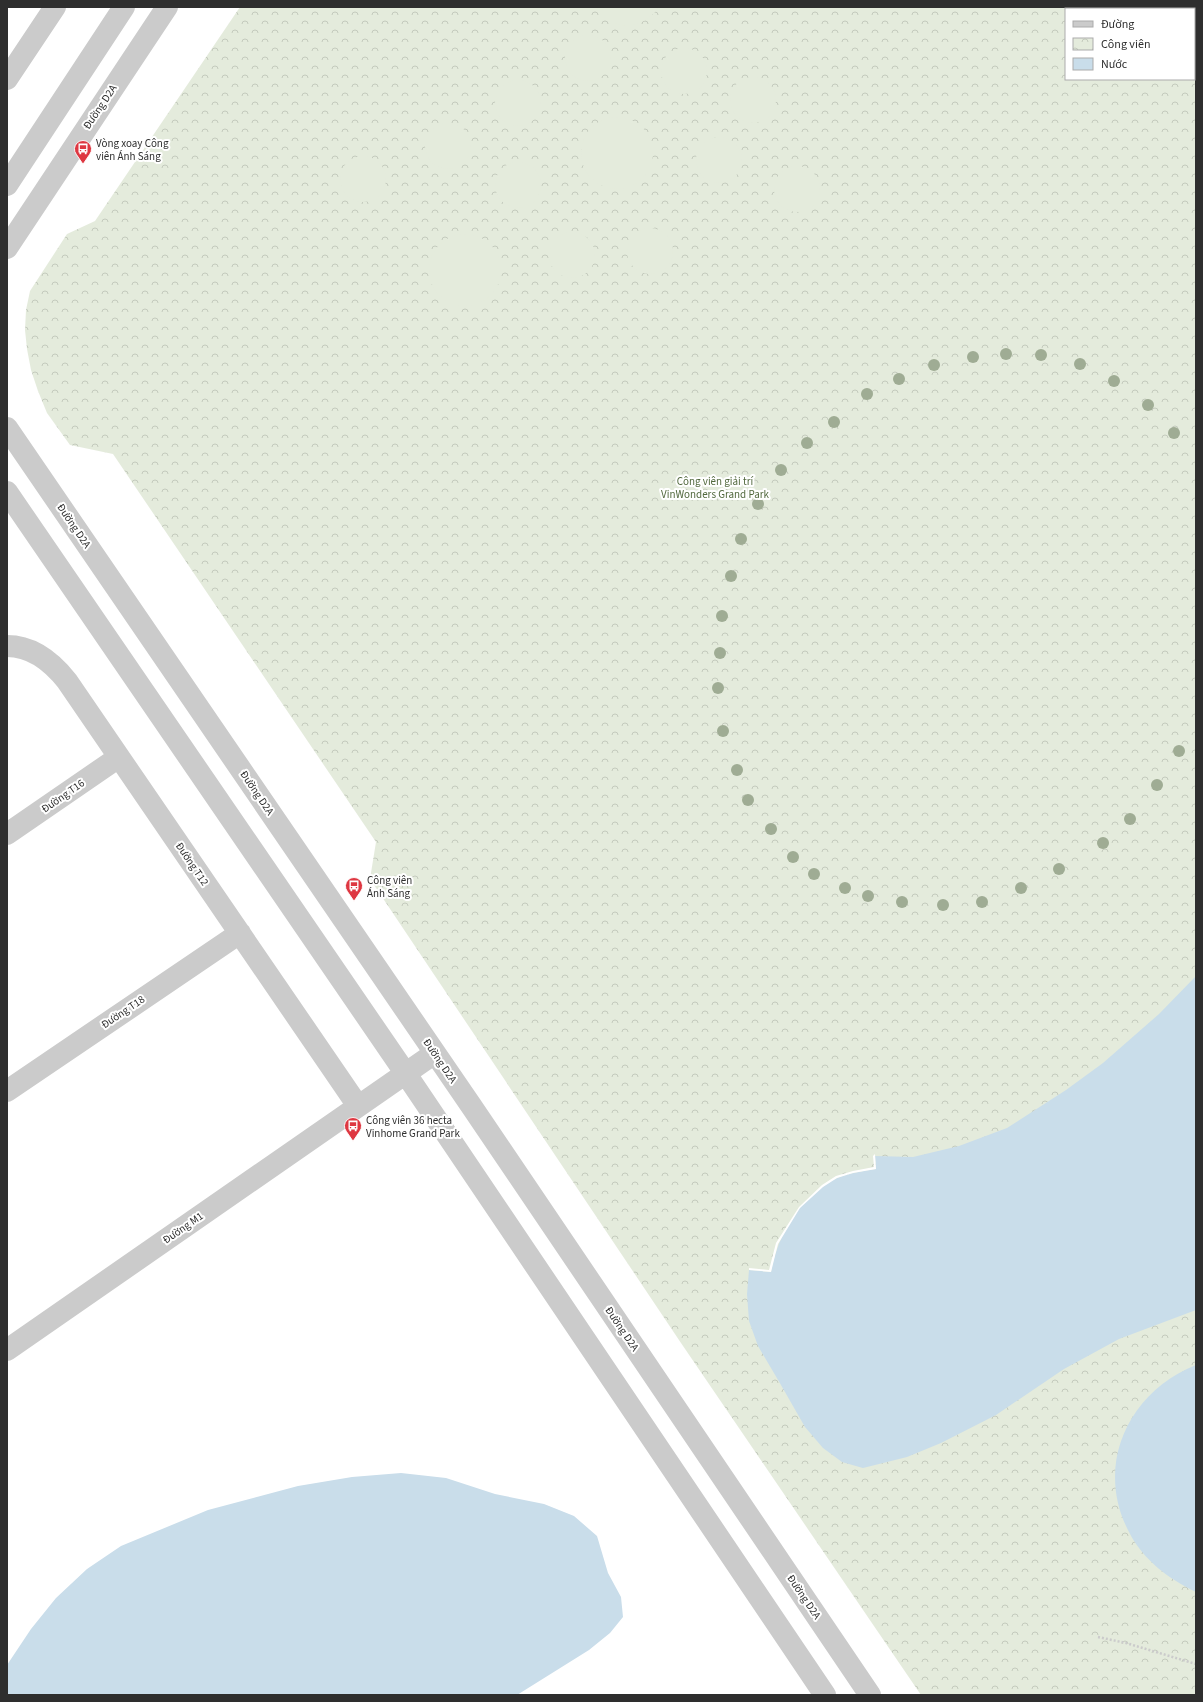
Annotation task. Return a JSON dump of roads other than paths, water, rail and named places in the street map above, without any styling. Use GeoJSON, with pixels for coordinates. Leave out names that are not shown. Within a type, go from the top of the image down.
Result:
{"type":"FeatureCollection","features":[{"type":"Feature","properties":{"kind":"street"},"geometry":{"type":"LineString","coordinates":[[7,79],[55,7]]}},
{"type":"Feature","properties":{"kind":"street"},"geometry":{"type":"LineString","coordinates":[[7,185],[124,7]]}},
{"type":"Feature","properties":{"kind":"street","name":"Đường D2A"},"geometry":{"type":"LineString","coordinates":[[7,248],[167,7]]}},
{"type":"Feature","properties":{"kind":"street","name":"Đường D2A"},"geometry":{"type":"LineString","coordinates":[[7,428],[435,1053],[866,1694]]}},
{"type":"Feature","properties":{"kind":"street"},"geometry":{"type":"LineString","coordinates":[[7,492],[406,1074],[825,1695]]}},
{"type":"Feature","properties":{"kind":"street","name":"Đường T12"},"geometry":{"type":"LineString","coordinates":[[7,646],[29,650],[44,657],[57,668],[358,1106]]}},
{"type":"Feature","properties":{"kind":"street","name":"Đường T16"},"geometry":{"type":"LineString","coordinates":[[7,834],[119,757]]}},
{"type":"Feature","properties":{"kind":"street","name":"Đường T18"},"geometry":{"type":"LineString","coordinates":[[7,1092],[240,933]]}},
{"type":"Feature","properties":{"kind":"street"},"geometry":{"type":"LineString","coordinates":[[406,1074],[435,1053]]}},
{"type":"Feature","properties":{"kind":"street","name":"Đường M1"},"geometry":{"type":"LineString","coordinates":[[7,1350],[406,1074]]}},
{"type":"Feature","properties":{"kind":"water"},"geometry":{"type":"Polygon","coordinates":[[[1196,976],[1196,1310],[1119,1339],[1064,1369],[996,1415],[941,1443],[907,1457],[863,1468],[842,1462],[823,1448],[805,1427],[758,1346],[749,1321],[747,1294],[749,1270],[771,1272],[774,1258],[785,1230],[802,1205],[824,1185],[842,1176],[876,1169],[875,1156],[913,1157],[959,1146],[1007,1128],[1066,1090],[1103,1063],[1159,1014],[1196,976]]]}},
{"type":"Feature","properties":{"kind":"water"},"geometry":{"type":"Polygon","coordinates":[[[1196,1365],[1196,1592],[1176,1581],[1158,1568],[1149,1560],[1135,1542],[1129,1532],[1119,1507],[1115,1482],[1117,1457],[1124,1434],[1136,1412],[1152,1393],[1172,1377],[1196,1365]]]}},
{"type":"Feature","properties":{"kind":"water"},"geometry":{"type":"Polygon","coordinates":[[[401,1473],[446,1478],[495,1494],[544,1504],[574,1516],[597,1536],[608,1573],[621,1597],[623,1617],[610,1633],[589,1650],[517,1695],[7,1695],[7,1665],[31,1629],[56,1598],[87,1569],[121,1546],[208,1510],[298,1486],[352,1477],[401,1473]]]}},
{"type":"Feature","properties":{"kind":"place","name":"Vòng xoay Công viên Ánh Sáng"},"geometry":{"type":"Point","coordinates":[83,164]}},
{"type":"Feature","properties":{"kind":"place","name":"Công viên Ánh Sáng"},"geometry":{"type":"Point","coordinates":[354,901]}},
{"type":"Feature","properties":{"kind":"place","name":"Công viên 36 hecta Vinhome Grand Park"},"geometry":{"type":"Point","coordinates":[353,1141]}},
{"type":"Feature","properties":{"kind":"park label","name":"Công viên giải trí VinWonders Grand Park"},"geometry":{"type":"Point","coordinates":[715,487]}}]}
